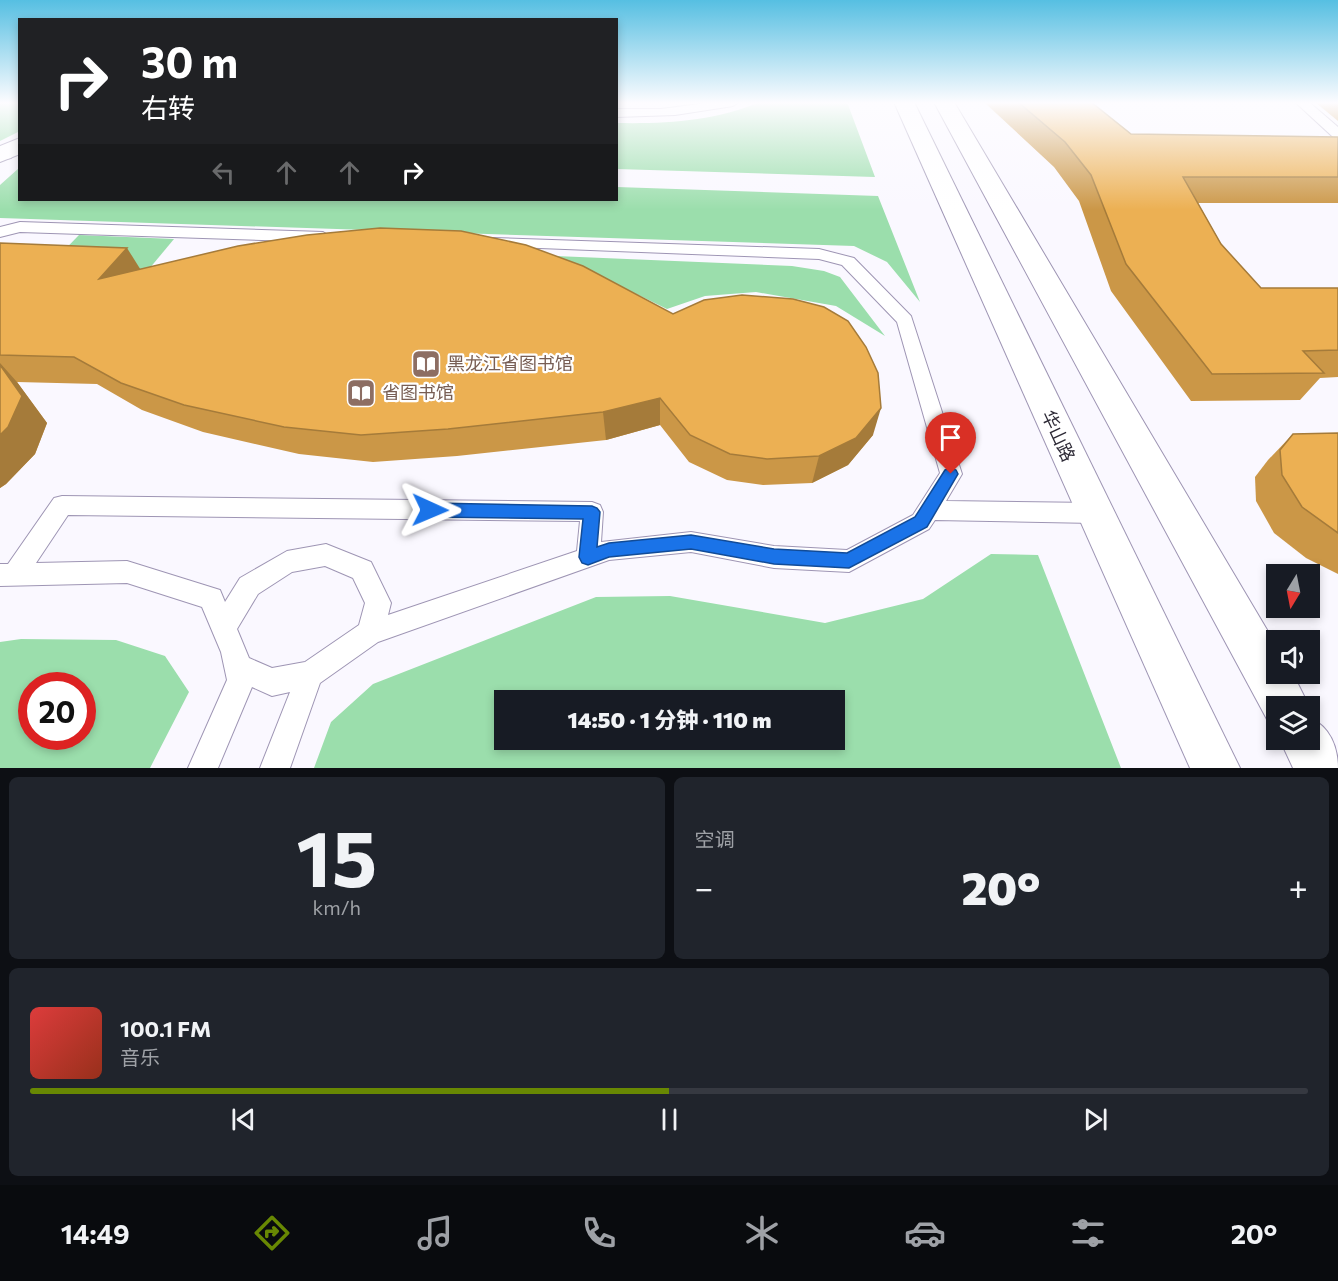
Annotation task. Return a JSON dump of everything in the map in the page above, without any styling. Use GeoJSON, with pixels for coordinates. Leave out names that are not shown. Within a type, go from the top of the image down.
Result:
{"type":"FeatureCollection","features":[{"type":"Feature","properties":{"kind":"main road","name":"华山路"},"geometry":{"type":"LineString","coordinates":[[921,138],[1215,768]]}},
{"type":"Feature","properties":{"kind":"main road"},"geometry":{"type":"LineString","coordinates":[[964,138],[1280,696]]}},
{"type":"Feature","properties":{"kind":"main road"},"geometry":{"type":"LineString","coordinates":[[1310,750],[1321,768]]}},
{"type":"Feature","properties":{"kind":"lane"},"geometry":{"type":"LineString","coordinates":[[0,232],[20,227],[342,238]]}},
{"type":"Feature","properties":{"kind":"lane"},"geometry":{"type":"LineString","coordinates":[[237,666],[272,682],[310,674],[370,633],[609,550],[691,542],[774,556],[849,561],[921,522],[951,474],[905,320],[848,261],[819,254],[473,242]]}},
{"type":"Feature","properties":{"kind":"lane"},"geometry":{"type":"LineString","coordinates":[[7,575],[62,505],[592,512],[588,557]]}},
{"type":"Feature","properties":{"kind":"lane"},"geometry":{"type":"LineString","coordinates":[[929,510],[1094,513]]}},
{"type":"Feature","properties":{"kind":"lane"},"geometry":{"type":"LineString","coordinates":[[224,628],[249,586],[287,562],[326,555],[362,570],[378,603],[370,633]]}},
{"type":"Feature","properties":{"kind":"lane"},"geometry":{"type":"LineString","coordinates":[[7,575],[128,572],[211,598],[234,652],[242,681],[204,768]]}},
{"type":"Feature","properties":{"kind":"lane"},"geometry":{"type":"LineString","coordinates":[[275,768],[310,674]]}},
{"type":"Feature","properties":{"kind":"green space"},"geometry":{"type":"Polygon","coordinates":[[[618,138],[860,138],[875,177],[618,169],[618,138]]]}},
{"type":"Feature","properties":{"kind":"green space"},"geometry":{"type":"Polygon","coordinates":[[[18,169],[18,201],[618,201],[618,187],[878,196],[920,302],[887,262],[854,246],[0,218],[0,185],[18,169]]]}},
{"type":"Feature","properties":{"kind":"green space"},"geometry":{"type":"Polygon","coordinates":[[[79,235],[174,239],[144,275],[44,271],[79,235]]]}},
{"type":"Feature","properties":{"kind":"green space"},"geometry":{"type":"Polygon","coordinates":[[[506,254],[792,266],[824,271],[840,277],[885,336],[836,306],[756,292],[705,296],[667,309],[600,276],[506,254]]]}},
{"type":"Feature","properties":{"kind":"green space"},"geometry":{"type":"Polygon","coordinates":[[[991,554],[1038,555],[1121,768],[314,768],[331,722],[373,684],[596,597],[670,596],[825,623],[923,599],[991,554]]]}},
{"type":"Feature","properties":{"kind":"green space"},"geometry":{"type":"Polygon","coordinates":[[[21,639],[116,640],[165,656],[189,692],[150,768],[0,768],[0,642],[21,639]]]}},
{"type":"Feature","properties":{"kind":"building"},"geometry":{"type":"Polygon","coordinates":[[[1060,138],[1338,138],[1338,177],[1183,177],[1221,244],[1261,288],[1338,288],[1338,350],[1303,351],[1324,373],[1212,374],[1126,264],[1091,175],[1060,138]]]}},
{"type":"Feature","properties":{"kind":"building","name":"黑龙江省图书馆"},"geometry":{"type":"Polygon","coordinates":[[[380,228],[461,231],[526,245],[583,266],[673,314],[704,300],[742,295],[793,299],[824,307],[848,321],[866,347],[878,373],[881,408],[856,438],[819,456],[767,459],[730,454],[690,435],[660,398],[603,412],[448,429],[361,435],[284,427],[184,405],[121,383],[74,357],[0,355],[0,243],[127,248],[99,279],[238,246],[307,235],[380,228]]]}},
{"type":"Feature","properties":{"kind":"building"},"geometry":{"type":"Polygon","coordinates":[[[0,365],[22,396],[8,427],[0,435],[0,365]]]}},
{"type":"Feature","properties":{"kind":"building"},"geometry":{"type":"Polygon","coordinates":[[[1338,433],[1338,533],[1302,507],[1282,475],[1280,450],[1293,434],[1338,433]]]}},
{"type":"Feature","properties":{"kind":"place","name":"黑龙江省图书馆"},"geometry":{"type":"Point","coordinates":[426,364]}},
{"type":"Feature","properties":{"kind":"place","name":"省图书馆"},"geometry":{"type":"Point","coordinates":[361,393]}},
{"type":"Feature","properties":{"kind":"route"},"geometry":{"type":"LineString","coordinates":[[430,510],[592,512],[588,557],[609,550],[691,542],[774,556],[849,561],[921,522],[951,474]]}}]}
